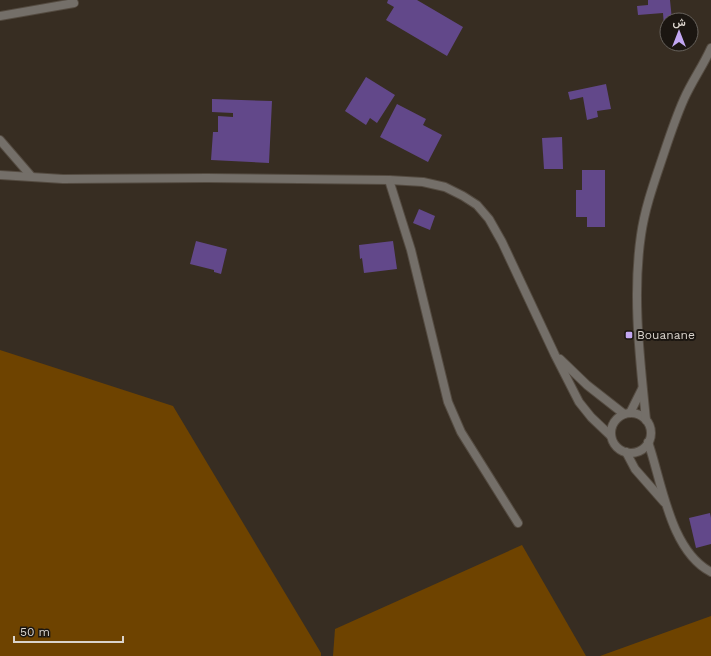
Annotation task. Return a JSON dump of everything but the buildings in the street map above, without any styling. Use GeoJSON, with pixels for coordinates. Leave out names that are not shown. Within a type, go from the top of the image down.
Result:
{"type":"FeatureCollection","features":[{"type":"Feature","properties":{"kind":"street"},"geometry":{"type":"LineString","coordinates":[[0,16],[74,3]]}},
{"type":"Feature","properties":{"kind":"street"},"geometry":{"type":"LineString","coordinates":[[646,420],[637,302],[638,266],[642,227],[654,183],[676,120],[692,83],[711,48]]}},
{"type":"Feature","properties":{"kind":"street"},"geometry":{"type":"LineString","coordinates":[[0,140],[31,176]]}},
{"type":"Feature","properties":{"kind":"street"},"geometry":{"type":"LineString","coordinates":[[0,175],[63,179],[207,178],[389,180],[423,182],[446,187],[464,196],[477,205],[489,219],[502,242],[555,355],[579,402],[591,417],[611,436],[616,446],[622,451],[626,452],[637,452],[644,448],[648,442],[650,427],[646,420],[640,415],[627,414],[618,418],[613,424],[611,428],[611,436]]}},
{"type":"Feature","properties":{"kind":"street"},"geometry":{"type":"LineString","coordinates":[[389,180],[411,250],[448,402],[465,438],[518,523]]}},
{"type":"Feature","properties":{"kind":"street"},"geometry":{"type":"LineString","coordinates":[[555,355],[587,385],[627,414]]}},
{"type":"Feature","properties":{"kind":"street"},"geometry":{"type":"LineString","coordinates":[[627,414],[643,389]]}},
{"type":"Feature","properties":{"kind":"street"},"geometry":{"type":"LineString","coordinates":[[648,442],[655,461],[665,503],[680,540],[689,555],[711,572]]}},
{"type":"Feature","properties":{"kind":"street"},"geometry":{"type":"LineString","coordinates":[[626,452],[635,469],[665,503]]}},
{"type":"Feature","properties":{"kind":"shaded area"},"geometry":{"type":"Polygon","coordinates":[[[0,350],[173,406],[321,653],[321,656],[0,656],[0,350]]]}},
{"type":"Feature","properties":{"kind":"shaded area"},"geometry":{"type":"Polygon","coordinates":[[[522,545],[586,656],[333,656],[335,629],[522,545]]]}},
{"type":"Feature","properties":{"kind":"shaded area"},"geometry":{"type":"Polygon","coordinates":[[[711,616],[711,656],[600,656],[711,616]]]}},
{"type":"Feature","properties":{"kind":"place","name":"Bouanane"},"geometry":{"type":"Point","coordinates":[629,335]}}]}
